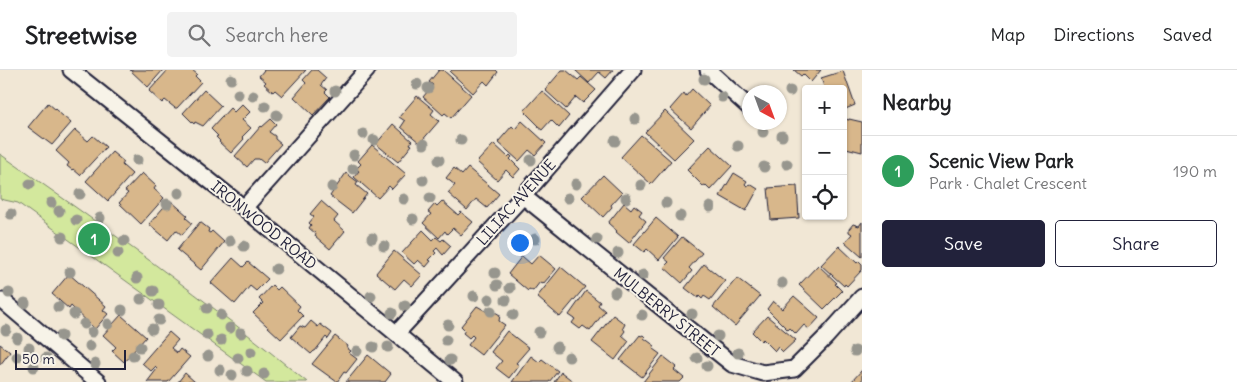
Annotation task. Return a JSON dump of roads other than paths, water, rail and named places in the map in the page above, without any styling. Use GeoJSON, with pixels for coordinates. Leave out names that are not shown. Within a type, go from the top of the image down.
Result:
{"type":"FeatureCollection","features":[{"type":"Feature","properties":{"kind":"street","name":"IRONWOOD ROAD"},"geometry":{"type":"LineString","coordinates":[[71,70],[244,208],[455,382]]}},
{"type":"Feature","properties":{"kind":"street"},"geometry":{"type":"LineString","coordinates":[[244,208],[367,70]]}},
{"type":"Feature","properties":{"kind":"street","name":"LILIAC AVENUE"},"geometry":{"type":"LineString","coordinates":[[397,333],[523,196],[633,70]]}},
{"type":"Feature","properties":{"kind":"street"},"geometry":{"type":"LineString","coordinates":[[708,70],[742,101]]}},
{"type":"Feature","properties":{"kind":"street","name":"MULBERRY STREET"},"geometry":{"type":"LineString","coordinates":[[523,196],[732,364],[763,373],[794,368],[826,337],[862,297]]}},
{"type":"Feature","properties":{"kind":"street"},"geometry":{"type":"LineString","coordinates":[[0,301],[4,301],[98,382]]}},
{"type":"Feature","properties":{"kind":"place","name":"Scenic View Park"},"geometry":{"type":"Point","coordinates":[94,239]}}]}
